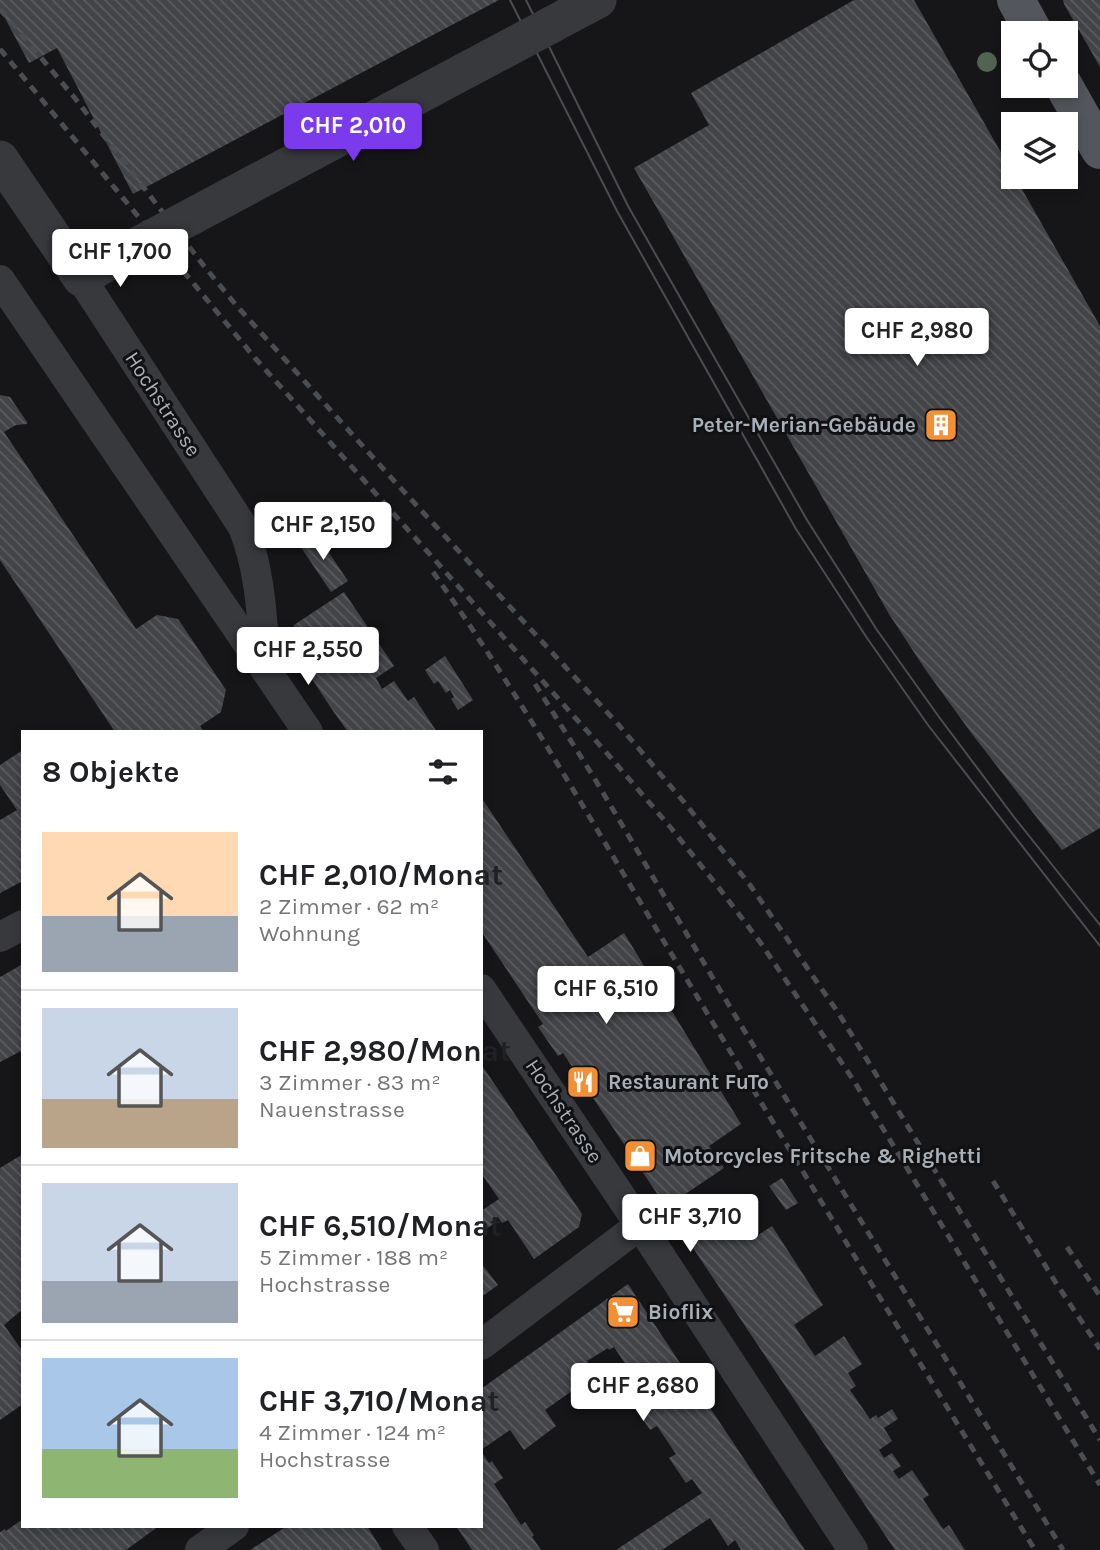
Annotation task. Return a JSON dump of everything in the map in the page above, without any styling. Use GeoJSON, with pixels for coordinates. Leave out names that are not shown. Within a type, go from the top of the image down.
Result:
{"type":"FeatureCollection","features":[{"type":"Feature","properties":{"kind":"main road"},"geometry":{"type":"LineString","coordinates":[[1016,0],[1027,21]]}},
{"type":"Feature","properties":{"kind":"main road"},"geometry":{"type":"LineString","coordinates":[[1071,98],[1100,150]]}},
{"type":"Feature","properties":{"kind":"street"},"geometry":{"type":"LineString","coordinates":[[81,278],[583,8]]}},
{"type":"Feature","properties":{"kind":"street","name":"Hochstrasse"},"geometry":{"type":"LineString","coordinates":[[0,159],[243,527],[254,560],[267,672]]}},
{"type":"Feature","properties":{"kind":"street","name":"Hochstrasse"},"geometry":{"type":"LineString","coordinates":[[0,280],[10,315],[307,730]]}},
{"type":"Feature","properties":{"kind":"street"},"geometry":{"type":"LineString","coordinates":[[0,937],[21,926]]}},
{"type":"Feature","properties":{"kind":"street","name":"Hochstrasse"},"geometry":{"type":"LineString","coordinates":[[483,992],[853,1550]]}},
{"type":"Feature","properties":{"kind":"street"},"geometry":{"type":"LineString","coordinates":[[483,1343],[640,1225]]}},
{"type":"Feature","properties":{"kind":"street"},"geometry":{"type":"LineString","coordinates":[[200,1550],[231,1528]]}},
{"type":"Feature","properties":{"kind":"street"},"geometry":{"type":"LineString","coordinates":[[408,1528],[424,1550]]}},
{"type":"Feature","properties":{"kind":"building"},"geometry":{"type":"Polygon","coordinates":[[[0,0],[499,0],[133,194],[57,48],[29,63],[0,9],[0,0]]]}},
{"type":"Feature","properties":{"kind":"building","name":"Peter-Merian-Gebäude"},"geometry":{"type":"Polygon","coordinates":[[[854,0],[914,0],[1001,152],[1001,189],[1022,189],[1100,326],[1100,828],[1062,850],[972,734],[889,614],[634,168],[709,125],[691,93],[854,0]]]}},
{"type":"Feature","properties":{"kind":"building"},"geometry":{"type":"Polygon","coordinates":[[[1063,0],[1100,0],[1100,67],[1078,28],[1078,21],[1074,21],[1063,0]]]}},
{"type":"Feature","properties":{"kind":"building"},"geometry":{"type":"Polygon","coordinates":[[[0,395],[10,397],[27,422],[4,432],[136,629],[157,615],[178,619],[226,690],[221,712],[200,726],[203,730],[114,730],[0,560],[0,395]]]}},
{"type":"Feature","properties":{"kind":"building"},"geometry":{"type":"Polygon","coordinates":[[[315,532],[348,581],[331,592],[298,543],[315,532]]]}},
{"type":"Feature","properties":{"kind":"building"},"geometry":{"type":"Polygon","coordinates":[[[344,592],[394,666],[376,678],[382,689],[394,681],[408,701],[414,697],[436,730],[347,730],[288,642],[294,625],[344,592]]]}},
{"type":"Feature","properties":{"kind":"building"},"geometry":{"type":"Polygon","coordinates":[[[445,656],[473,700],[458,710],[451,699],[454,697],[450,690],[446,693],[438,681],[434,684],[425,670],[445,656]]]}},
{"type":"Feature","properties":{"kind":"building"},"geometry":{"type":"Polygon","coordinates":[[[21,751],[21,882],[0,893],[0,820],[17,810],[0,785],[0,765],[21,751]]]}},
{"type":"Feature","properties":{"kind":"building"},"geometry":{"type":"Polygon","coordinates":[[[483,800],[588,957],[624,933],[741,1124],[709,1146],[724,1168],[666,1207],[563,1053],[558,1056],[538,1027],[543,1024],[483,934],[483,800]]]}},
{"type":"Feature","properties":{"kind":"building"},"geometry":{"type":"Polygon","coordinates":[[[21,965],[21,1051],[0,1062],[0,977],[21,965]]]}},
{"type":"Feature","properties":{"kind":"building"},"geometry":{"type":"Polygon","coordinates":[[[483,1067],[582,1214],[579,1227],[534,1259],[508,1220],[502,1223],[498,1217],[493,1220],[495,1223],[483,1231],[483,1210],[499,1199],[483,1176],[483,1067]]]}},
{"type":"Feature","properties":{"kind":"building"},"geometry":{"type":"Polygon","coordinates":[[[21,1155],[21,1311],[4,1325],[21,1349],[21,1405],[0,1420],[0,1168],[21,1155]]]}},
{"type":"Feature","properties":{"kind":"building"},"geometry":{"type":"Polygon","coordinates":[[[782,1178],[798,1203],[786,1210],[769,1186],[782,1178]]]}},
{"type":"Feature","properties":{"kind":"building"},"geometry":{"type":"Polygon","coordinates":[[[733,1213],[747,1235],[755,1237],[772,1226],[823,1305],[794,1325],[815,1356],[844,1336],[862,1364],[848,1373],[856,1386],[850,1390],[870,1419],[876,1415],[878,1418],[892,1409],[898,1419],[884,1428],[892,1441],[879,1450],[884,1458],[892,1453],[901,1466],[893,1471],[899,1479],[912,1470],[929,1495],[923,1499],[943,1529],[949,1525],[965,1550],[895,1550],[693,1248],[695,1238],[733,1213]]]}},
{"type":"Feature","properties":{"kind":"building"},"geometry":{"type":"Polygon","coordinates":[[[483,1266],[498,1285],[483,1296],[483,1266]]]}},
{"type":"Feature","properties":{"kind":"building"},"geometry":{"type":"Polygon","coordinates":[[[628,1284],[805,1550],[741,1550],[735,1540],[728,1546],[710,1518],[662,1550],[616,1550],[702,1493],[692,1479],[686,1483],[669,1458],[676,1454],[657,1426],[650,1430],[634,1406],[640,1401],[632,1387],[638,1383],[614,1347],[587,1361],[596,1374],[545,1410],[556,1426],[524,1450],[510,1430],[483,1449],[483,1388],[628,1284]]]}},
{"type":"Feature","properties":{"kind":"building"},"geometry":{"type":"Polygon","coordinates":[[[483,1454],[489,1463],[492,1461],[503,1478],[494,1484],[521,1525],[525,1522],[541,1550],[472,1550],[457,1528],[483,1528],[483,1454]]]}},
{"type":"Feature","properties":{"kind":"building"},"geometry":{"type":"Polygon","coordinates":[[[20,1521],[21,1528],[156,1528],[126,1550],[0,1550],[0,1532],[5,1529],[6,1531],[20,1521]]]}},
{"type":"Feature","properties":{"kind":"building"},"geometry":{"type":"Polygon","coordinates":[[[284,1528],[368,1528],[382,1550],[250,1550],[284,1528]]]}},
{"type":"Feature","properties":{"kind":"tram line"},"geometry":{"type":"LineString","coordinates":[[510,0],[617,211],[796,529],[928,725],[1100,946]]}},
{"type":"Feature","properties":{"kind":"tram line"},"geometry":{"type":"LineString","coordinates":[[526,0],[628,206],[807,520],[877,630],[939,717],[1100,925]]}},
{"type":"Feature","properties":{"kind":"railway"},"geometry":{"type":"LineString","coordinates":[[0,9],[74,97],[236,305],[617,723],[750,885],[839,1014],[1100,1440]]}},
{"type":"Feature","properties":{"kind":"railway"},"geometry":{"type":"LineString","coordinates":[[0,49],[255,358],[612,759],[719,888],[760,942],[854,1081],[1100,1485]]}},
{"type":"Feature","properties":{"kind":"railway"},"geometry":{"type":"LineString","coordinates":[[433,572],[529,718],[1035,1550]]}},
{"type":"Feature","properties":{"kind":"railway"},"geometry":{"type":"LineString","coordinates":[[535,684],[1063,1550]]}},
{"type":"Feature","properties":{"kind":"railway"},"geometry":{"type":"LineString","coordinates":[[993,1181],[1100,1349]]}},
{"type":"Feature","properties":{"kind":"railway"},"geometry":{"type":"LineString","coordinates":[[1067,1247],[1100,1296]]}},
{"type":"Feature","properties":{"kind":"place","name":"Peter-Merian-Gebäude"},"geometry":{"type":"Point","coordinates":[941,425]}},
{"type":"Feature","properties":{"kind":"place","name":"Restaurant FuTo"},"geometry":{"type":"Point","coordinates":[583,1082]}},
{"type":"Feature","properties":{"kind":"place","name":"Motorcycles Fritsche & Righetti"},"geometry":{"type":"Point","coordinates":[640,1156]}},
{"type":"Feature","properties":{"kind":"place","name":"Bioflix"},"geometry":{"type":"Point","coordinates":[623,1312]}}]}
